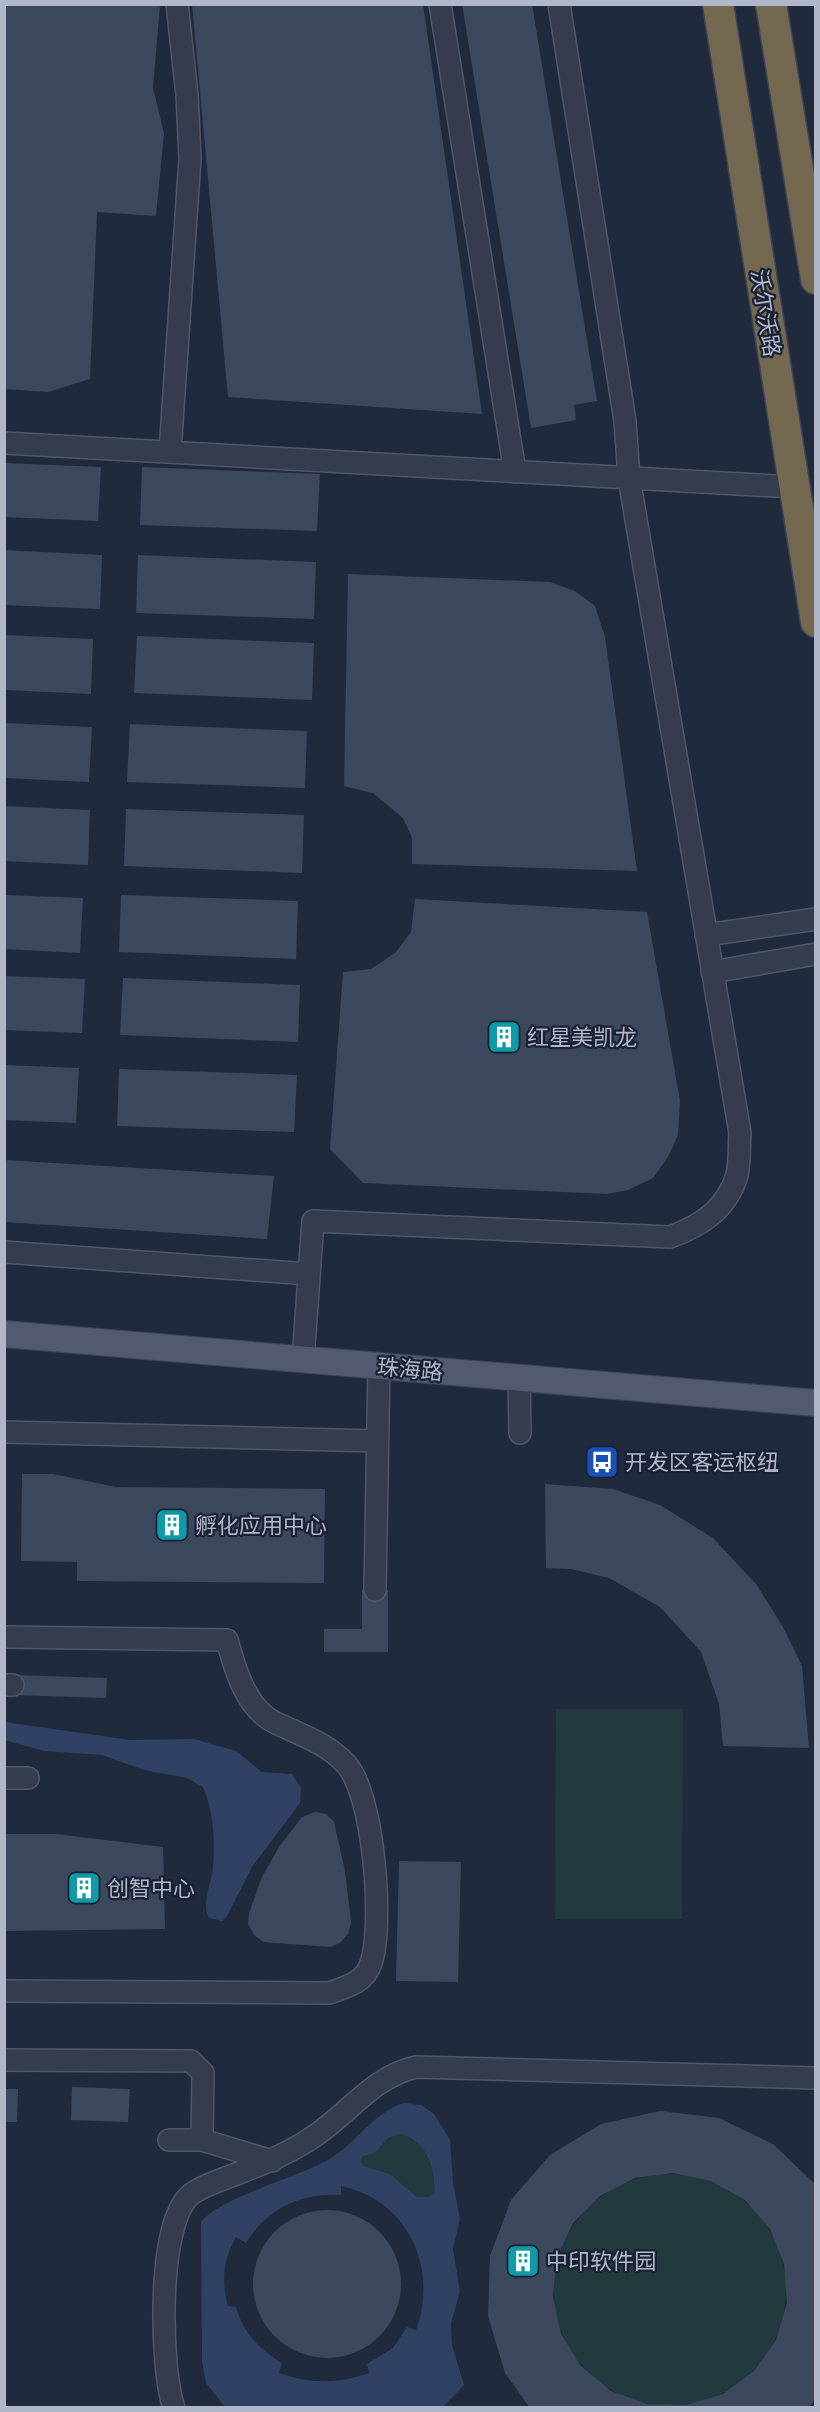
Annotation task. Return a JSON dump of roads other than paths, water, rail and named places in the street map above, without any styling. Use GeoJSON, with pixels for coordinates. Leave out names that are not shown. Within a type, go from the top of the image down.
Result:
{"type":"FeatureCollection","features":[{"type":"Feature","properties":{"kind":"highway","name":"沃尔沃路"},"geometry":{"type":"LineString","coordinates":[[718,4],[816,622]]}},
{"type":"Feature","properties":{"kind":"highway"},"geometry":{"type":"LineString","coordinates":[[771,4],[816,279]]}},
{"type":"Feature","properties":{"kind":"main road","name":"珠海路"},"geometry":{"type":"LineString","coordinates":[[4,1334],[816,1403]]}},
{"type":"Feature","properties":{"kind":"lane"},"geometry":{"type":"LineString","coordinates":[[170,452],[189,158],[187,95],[177,4]]}},
{"type":"Feature","properties":{"kind":"lane"},"geometry":{"type":"LineString","coordinates":[[440,4],[515,471]]}},
{"type":"Feature","properties":{"kind":"lane"},"geometry":{"type":"LineString","coordinates":[[303,1360],[313,1221],[670,1237],[699,1226],[721,1205],[737,1176],[740,1133],[629,478],[625,421],[559,4]]}},
{"type":"Feature","properties":{"kind":"lane"},"geometry":{"type":"LineString","coordinates":[[4,442],[793,488]]}},
{"type":"Feature","properties":{"kind":"lane"},"geometry":{"type":"LineString","coordinates":[[706,935],[816,919]]}},
{"type":"Feature","properties":{"kind":"lane"},"geometry":{"type":"LineString","coordinates":[[712,972],[816,954]]}},
{"type":"Feature","properties":{"kind":"lane"},"geometry":{"type":"LineString","coordinates":[[4,1252],[309,1274]]}},
{"type":"Feature","properties":{"kind":"lane"},"geometry":{"type":"LineString","coordinates":[[375,1590],[379,1366]]}},
{"type":"Feature","properties":{"kind":"lane"},"geometry":{"type":"LineString","coordinates":[[519,1378],[520,1433]]}},
{"type":"Feature","properties":{"kind":"lane"},"geometry":{"type":"LineString","coordinates":[[4,1432],[377,1441]]}},
{"type":"Feature","properties":{"kind":"lane"},"geometry":{"type":"LineString","coordinates":[[4,1637],[227,1640],[236,1674],[253,1702],[274,1722],[313,1737],[348,1765],[367,1810],[375,1869],[377,1923],[371,1965],[358,1982],[329,1994],[4,1991]]}},
{"type":"Feature","properties":{"kind":"lane"},"geometry":{"type":"LineString","coordinates":[[4,1778],[28,1778]]}},
{"type":"Feature","properties":{"kind":"lane"},"geometry":{"type":"LineString","coordinates":[[4,2060],[191,2061],[203,2073],[202,2140]]}},
{"type":"Feature","properties":{"kind":"lane"},"geometry":{"type":"LineString","coordinates":[[174,2408],[165,2344],[164,2312],[174,2220],[182,2202],[192,2193],[272,2161],[318,2134],[386,2078],[416,2067],[816,2078]]}},
{"type":"Feature","properties":{"kind":"lane"},"geometry":{"type":"LineString","coordinates":[[169,2140],[202,2140],[272,2161]]}},
{"type":"Feature","properties":{"kind":"water"},"geometry":{"type":"Polygon","coordinates":[[[5,1722],[130,1740],[194,1739],[236,1751],[262,1772],[292,1774],[301,1788],[300,1803],[252,1867],[227,1916],[222,1921],[209,1918],[206,1900],[213,1869],[214,1837],[212,1817],[203,1787],[187,1778],[144,1770],[102,1755],[44,1751],[5,1740],[5,1722]]]}},
{"type":"Feature","properties":{"kind":"water"},"geometry":{"type":"Polygon","coordinates":[[[404,2103],[421,2105],[434,2114],[450,2140],[453,2182],[460,2219],[453,2249],[460,2292],[451,2323],[452,2345],[464,2385],[443,2407],[225,2407],[206,2383],[202,2362],[201,2222],[210,2213],[241,2196],[328,2160],[347,2146],[373,2121],[404,2103]],[[399,2134],[388,2138],[375,2153],[363,2156],[361,2161],[364,2166],[390,2174],[417,2197],[430,2197],[434,2193],[431,2164],[416,2142],[399,2134]],[[341,2186],[341,2195],[312,2197],[286,2205],[264,2220],[246,2243],[236,2237],[228,2254],[224,2271],[224,2288],[228,2306],[236,2307],[243,2325],[253,2340],[282,2363],[279,2373],[290,2377],[313,2381],[335,2381],[369,2373],[367,2364],[393,2348],[407,2327],[416,2330],[422,2307],[423,2283],[420,2261],[412,2240],[400,2221],[384,2206],[364,2194],[341,2186]]]}},
{"type":"Feature","properties":{"kind":"place","name":"红星美凯龙"},"geometry":{"type":"Point","coordinates":[504,1037]}},
{"type":"Feature","properties":{"kind":"place","name":"开发区客运枢纽"},"geometry":{"type":"Point","coordinates":[602,1462]}},
{"type":"Feature","properties":{"kind":"place","name":"孵化应用中心"},"geometry":{"type":"Point","coordinates":[172,1525]}},
{"type":"Feature","properties":{"kind":"place","name":"创智中心"},"geometry":{"type":"Point","coordinates":[84,1888]}},
{"type":"Feature","properties":{"kind":"place","name":"中印软件园"},"geometry":{"type":"Point","coordinates":[523,2261]}}]}
